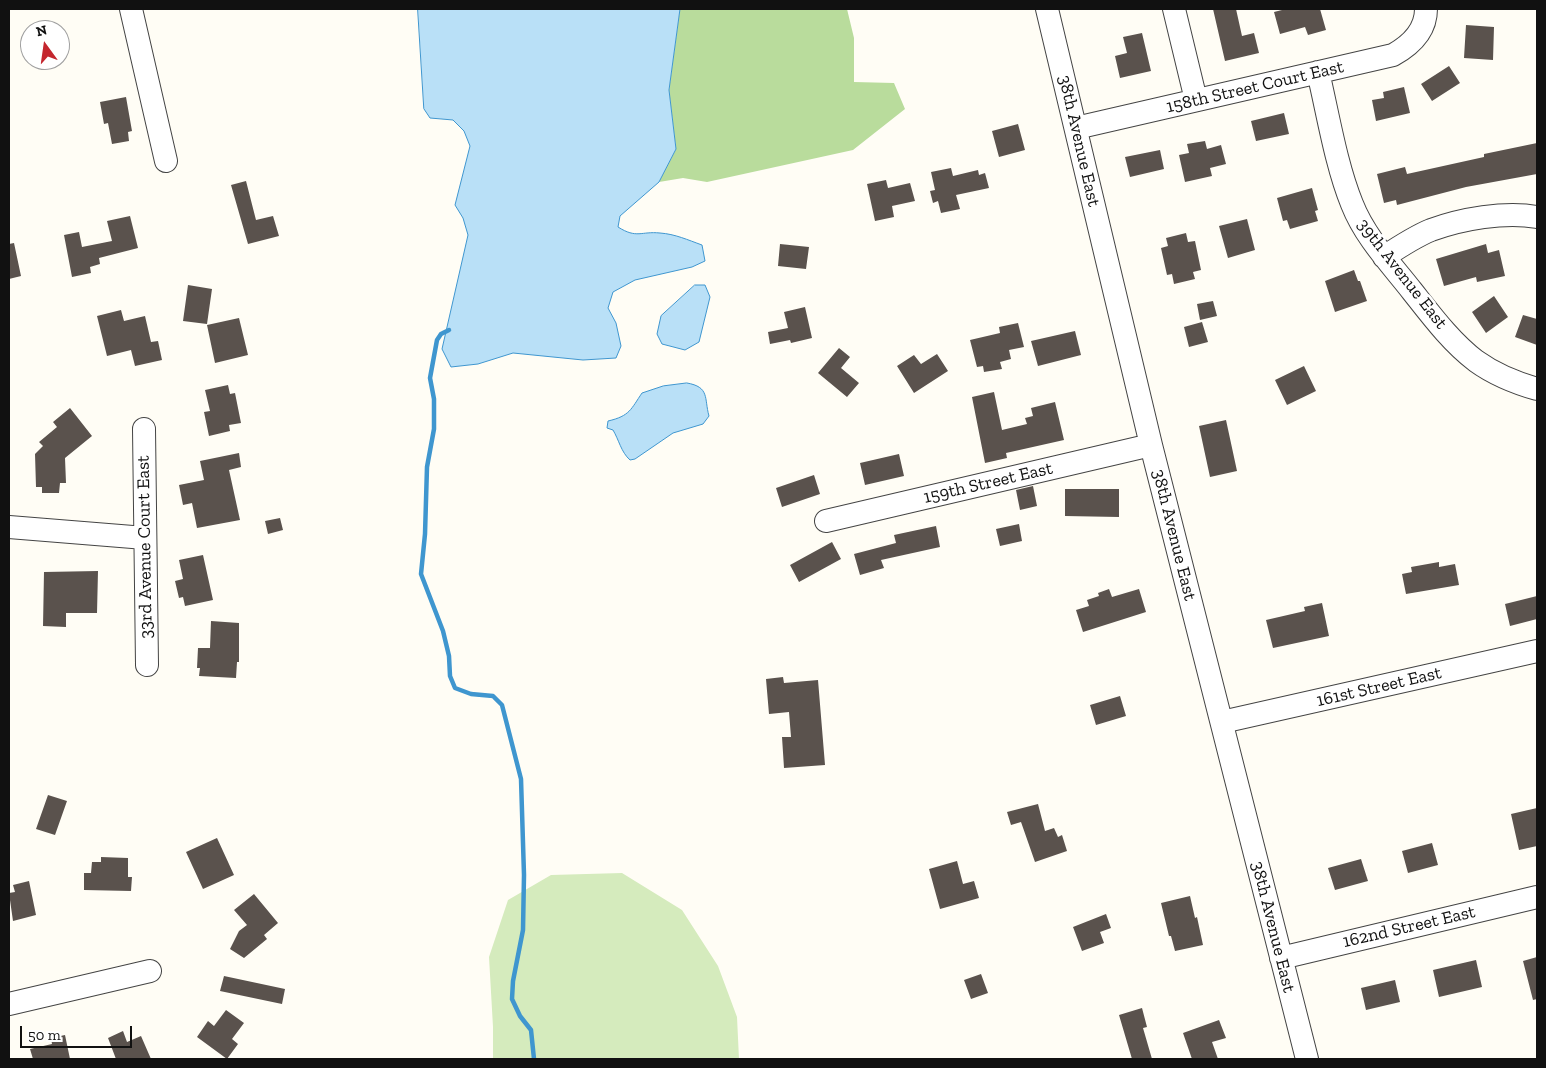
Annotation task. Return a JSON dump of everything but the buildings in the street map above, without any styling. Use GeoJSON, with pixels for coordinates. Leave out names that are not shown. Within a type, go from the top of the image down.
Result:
{"type":"FeatureCollection","features":[{"type":"Feature","properties":{"kind":"street"},"geometry":{"type":"LineString","coordinates":[[131,9],[166,161]]}},
{"type":"Feature","properties":{"kind":"street","name":"38th Avenue East"},"geometry":{"type":"LineString","coordinates":[[1047,9],[1151,445],[1307,1059]]}},
{"type":"Feature","properties":{"kind":"street"},"geometry":{"type":"LineString","coordinates":[[1174,9],[1196,100]]}},
{"type":"Feature","properties":{"kind":"street","name":"158th Street Court East"},"geometry":{"type":"LineString","coordinates":[[1076,128],[1393,55],[1413,41],[1424,17]]}},
{"type":"Feature","properties":{"kind":"street","name":"39th Avenue East"},"geometry":{"type":"LineString","coordinates":[[1318,72],[1342,174],[1351,202],[1367,235],[1441,327],[1466,352],[1476,361],[1503,377],[1528,386]]}},
{"type":"Feature","properties":{"kind":"street"},"geometry":{"type":"LineString","coordinates":[[1384,256],[1430,230],[1452,223],[1504,215],[1537,217]]}},
{"type":"Feature","properties":{"kind":"street","name":"33rd Avenue Court East"},"geometry":{"type":"LineString","coordinates":[[144,429],[147,665]]}},
{"type":"Feature","properties":{"kind":"street","name":"159th Street East"},"geometry":{"type":"LineString","coordinates":[[826,521],[1151,445]]}},
{"type":"Feature","properties":{"kind":"street"},"geometry":{"type":"LineString","coordinates":[[9,527],[145,538]]}},
{"type":"Feature","properties":{"kind":"street","name":"161st Street East"},"geometry":{"type":"LineString","coordinates":[[1222,722],[1537,651]]}},
{"type":"Feature","properties":{"kind":"street","name":"162nd Street East"},"geometry":{"type":"LineString","coordinates":[[1281,958],[1537,897]]}},
{"type":"Feature","properties":{"kind":"street"},"geometry":{"type":"LineString","coordinates":[[9,1004],[150,971]]}},
{"type":"Feature","properties":{"kind":"green space"},"geometry":{"type":"Polygon","coordinates":[[[680,9],[847,9],[854,38],[854,82],[894,83],[905,109],[853,150],[707,182],[683,178],[659,182],[676,149],[669,90],[680,9]]]}},
{"type":"Feature","properties":{"kind":"green space"},"geometry":{"type":"Polygon","coordinates":[[[622,873],[682,910],[718,966],[737,1017],[739,1059],[493,1059],[489,957],[508,900],[551,875],[622,873]]]}},
{"type":"Feature","properties":{"kind":"water"},"geometry":{"type":"Polygon","coordinates":[[[418,9],[680,9],[669,90],[676,149],[659,182],[620,216],[618,227],[630,233],[666,234],[702,245],[705,261],[692,267],[635,280],[613,292],[608,308],[616,323],[621,346],[616,358],[583,360],[513,353],[478,364],[451,367],[442,349],[468,235],[463,218],[455,205],[470,146],[464,131],[453,120],[430,118],[424,109],[418,9]]]}},
{"type":"Feature","properties":{"kind":"water"},"geometry":{"type":"Polygon","coordinates":[[[695,285],[705,285],[710,297],[699,342],[685,350],[662,344],[657,334],[661,316],[695,285]]]}},
{"type":"Feature","properties":{"kind":"water"},"geometry":{"type":"Polygon","coordinates":[[[687,383],[703,390],[709,416],[703,424],[673,433],[635,459],[630,460],[622,450],[613,430],[607,428],[608,421],[626,414],[642,393],[663,386],[687,383]]]}},
{"type":"Feature","properties":{"kind":"waterway"},"geometry":{"type":"LineString","coordinates":[[449,330],[441,334],[437,340],[430,378],[434,399],[434,429],[427,467],[425,534],[421,574],[443,631],[449,656],[450,676],[455,688],[471,694],[493,696],[502,705],[521,779],[524,875],[523,930],[513,981],[512,999],[520,1016],[531,1030],[534,1059]]}}]}
